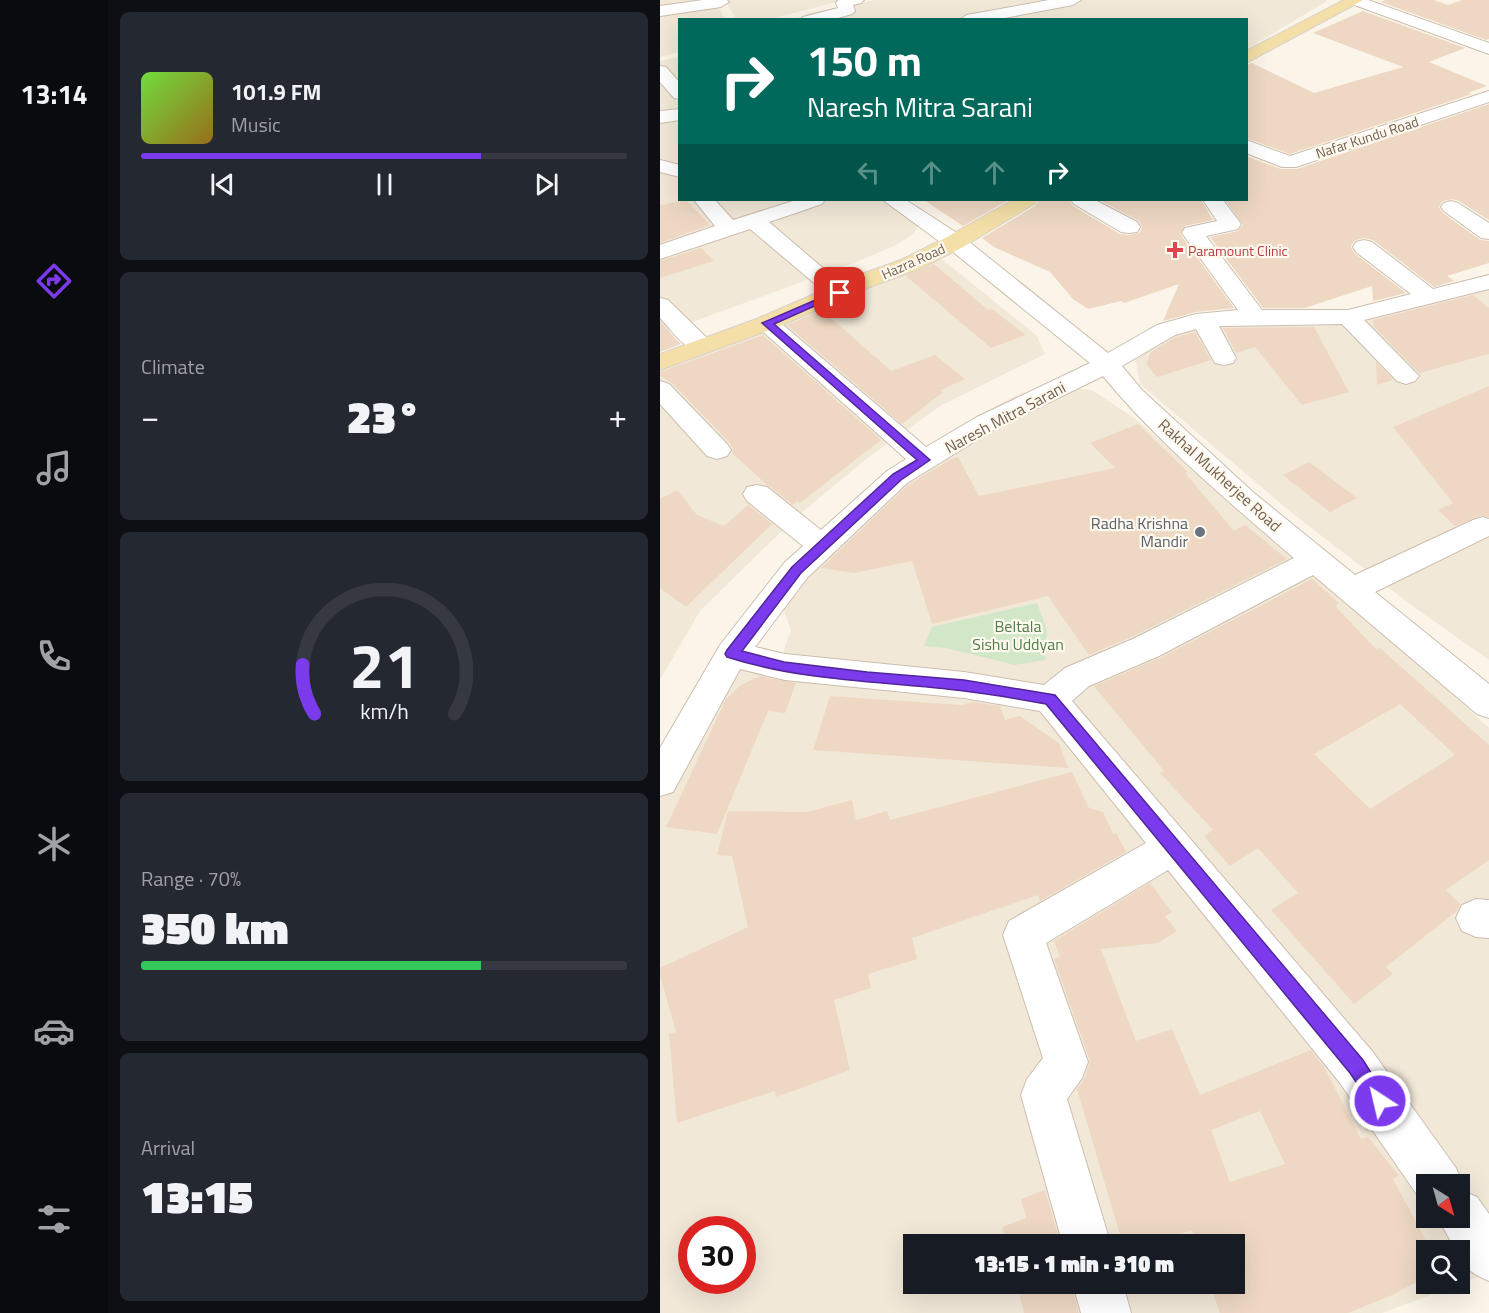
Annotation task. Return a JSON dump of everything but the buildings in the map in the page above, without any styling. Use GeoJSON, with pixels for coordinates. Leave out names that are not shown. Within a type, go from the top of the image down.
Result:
{"type":"FeatureCollection","features":[{"type":"Feature","properties":{"kind":"main road"},"geometry":{"type":"LineString","coordinates":[[1248,57],[1354,0]]}},
{"type":"Feature","properties":{"kind":"main road","name":"Hazra Road"},"geometry":{"type":"LineString","coordinates":[[660,362],[767,323],[909,265],[955,242],[1025,201]]}},
{"type":"Feature","properties":{"kind":"street"},"geometry":{"type":"LineString","coordinates":[[989,18],[1022,15],[1072,0]]}},
{"type":"Feature","properties":{"kind":"street"},"geometry":{"type":"LineString","coordinates":[[1354,0],[1489,50]]}},
{"type":"Feature","properties":{"kind":"street"},"geometry":{"type":"LineString","coordinates":[[660,11],[721,1],[729,18]]}},
{"type":"Feature","properties":{"kind":"street"},"geometry":{"type":"LineString","coordinates":[[815,18],[852,6]]}},
{"type":"Feature","properties":{"kind":"street"},"geometry":{"type":"LineString","coordinates":[[663,63],[678,90]]}},
{"type":"Feature","properties":{"kind":"street","name":"Nafar Kundu Road"},"geometry":{"type":"LineString","coordinates":[[1248,147],[1289,163],[1489,96]]}},
{"type":"Feature","properties":{"kind":"street"},"geometry":{"type":"LineString","coordinates":[[660,117],[678,114]]}},
{"type":"Feature","properties":{"kind":"street"},"geometry":{"type":"LineString","coordinates":[[660,166],[678,170]]}},
{"type":"Feature","properties":{"kind":"street"},"geometry":{"type":"LineString","coordinates":[[705,201],[730,230]]}},
{"type":"Feature","properties":{"kind":"street"},"geometry":{"type":"LineString","coordinates":[[660,252],[812,201]]}},
{"type":"Feature","properties":{"kind":"street","name":"Rakhal Mukherjee Road"},"geometry":{"type":"LineString","coordinates":[[894,201],[955,242],[1107,364],[1133,396],[1244,500],[1489,704]]}},
{"type":"Feature","properties":{"kind":"street"},"geometry":{"type":"LineString","coordinates":[[1083,201],[1129,227]]}},
{"type":"Feature","properties":{"kind":"street"},"geometry":{"type":"LineString","coordinates":[[1214,201],[1230,224],[1193,233],[1254,316]]}},
{"type":"Feature","properties":{"kind":"street"},"geometry":{"type":"LineString","coordinates":[[1451,207],[1489,233]]}},
{"type":"Feature","properties":{"kind":"street"},"geometry":{"type":"LineString","coordinates":[[754,221],[840,293]]}},
{"type":"Feature","properties":{"kind":"street"},"geometry":{"type":"LineString","coordinates":[[1364,247],[1429,297]]}},
{"type":"Feature","properties":{"kind":"street","name":"Naresh Mitra Sarani"},"geometry":{"type":"LineString","coordinates":[[660,781],[732,654],[796,570],[897,477],[924,460],[986,423],[1107,364],[1166,330],[1204,321],[1254,316],[1348,317],[1486,286]]}},
{"type":"Feature","properties":{"kind":"street"},"geometry":{"type":"LineString","coordinates":[[660,305],[701,346]]}},
{"type":"Feature","properties":{"kind":"street"},"geometry":{"type":"LineString","coordinates":[[1348,317],[1406,376]]}},
{"type":"Feature","properties":{"kind":"street"},"geometry":{"type":"LineString","coordinates":[[1204,321],[1224,358]]}},
{"type":"Feature","properties":{"kind":"street"},"geometry":{"type":"LineString","coordinates":[[767,323],[924,460]]}},
{"type":"Feature","properties":{"kind":"street"},"geometry":{"type":"LineString","coordinates":[[660,389],[717,450]]}},
{"type":"Feature","properties":{"kind":"street"},"geometry":{"type":"LineString","coordinates":[[757,494],[822,546]]}},
{"type":"Feature","properties":{"kind":"street"},"geometry":{"type":"LineString","coordinates":[[1350,590],[1483,527]]}},
{"type":"Feature","properties":{"kind":"street"},"geometry":{"type":"LineString","coordinates":[[1050,699],[1077,677],[1147,647],[1316,560]]}},
{"type":"Feature","properties":{"kind":"street"},"geometry":{"type":"LineString","coordinates":[[732,654],[784,667],[964,685],[1050,699],[1356,1067],[1431,1174]]}},
{"type":"Feature","properties":{"kind":"street"},"geometry":{"type":"LineString","coordinates":[[1084,1234],[1043,1095],[1066,1062],[1023,935],[1173,846]]}},
{"type":"Feature","properties":{"kind":"street"},"geometry":{"type":"LineString","coordinates":[[1470,1228],[1489,1256]]}},
{"type":"Feature","properties":{"kind":"street"},"geometry":{"type":"LineString","coordinates":[[1101,1294],[1106,1313]]}},
{"type":"Feature","properties":{"kind":"shaded area"},"geometry":{"type":"Polygon","coordinates":[[[660,0],[715,0],[724,18],[678,18],[678,52],[660,57],[660,0]]]}},
{"type":"Feature","properties":{"kind":"shaded area"},"geometry":{"type":"Polygon","coordinates":[[[725,0],[845,0],[774,18],[735,18],[725,0]]]}},
{"type":"Feature","properties":{"kind":"shaded area"},"geometry":{"type":"Polygon","coordinates":[[[875,0],[1327,1],[1248,48],[1248,18],[797,18],[810,13],[875,0]]]}},
{"type":"Feature","properties":{"kind":"shaded area"},"geometry":{"type":"Polygon","coordinates":[[[678,57],[678,201],[888,201],[918,226],[913,234],[894,246],[859,261],[660,334],[660,61],[678,57]]]}},
{"type":"Feature","properties":{"kind":"shaded area"},"geometry":{"type":"Polygon","coordinates":[[[914,258],[943,260],[1036,335],[1045,354],[940,406],[865,460],[795,518],[700,611],[660,680],[660,360],[914,258]]]}},
{"type":"Feature","properties":{"kind":"shaded area"},"geometry":{"type":"Polygon","coordinates":[[[1489,285],[1489,660],[1411,605],[1292,513],[1140,384],[1134,352],[1159,323],[1239,316],[1363,311],[1489,285]]]}},
{"type":"Feature","properties":{"kind":"shaded area"},"geometry":{"type":"Polygon","coordinates":[[[1057,386],[1092,390],[1137,420],[1262,532],[1402,649],[1489,728],[1489,1273],[1470,1280],[1470,1240],[1416,1240],[1416,1294],[1433,1294],[1382,1313],[660,1313],[660,806],[662,773],[725,669],[782,656],[791,630],[773,581],[909,459],[964,423],[1021,393],[1057,386]]]}},
{"type":"Feature","properties":{"kind":"green space","name":"Beltala Sishu Uddyan"},"geometry":{"type":"Polygon","coordinates":[[[1037,603],[1047,630],[1045,660],[1015,665],[946,648],[924,646],[932,627],[1037,603]]]}},
{"type":"Feature","properties":{"kind":"place","name":"Paramount Clinic"},"geometry":{"type":"Point","coordinates":[1175,250]}},
{"type":"Feature","properties":{"kind":"place","name":"Radha Krishna Mandir"},"geometry":{"type":"Point","coordinates":[1200,532]}},
{"type":"Feature","properties":{"kind":"route"},"geometry":{"type":"LineString","coordinates":[[840,293],[767,323],[924,460],[897,477],[796,570],[732,654],[784,667],[964,685],[1050,699],[1356,1067],[1380,1101]]}}]}
